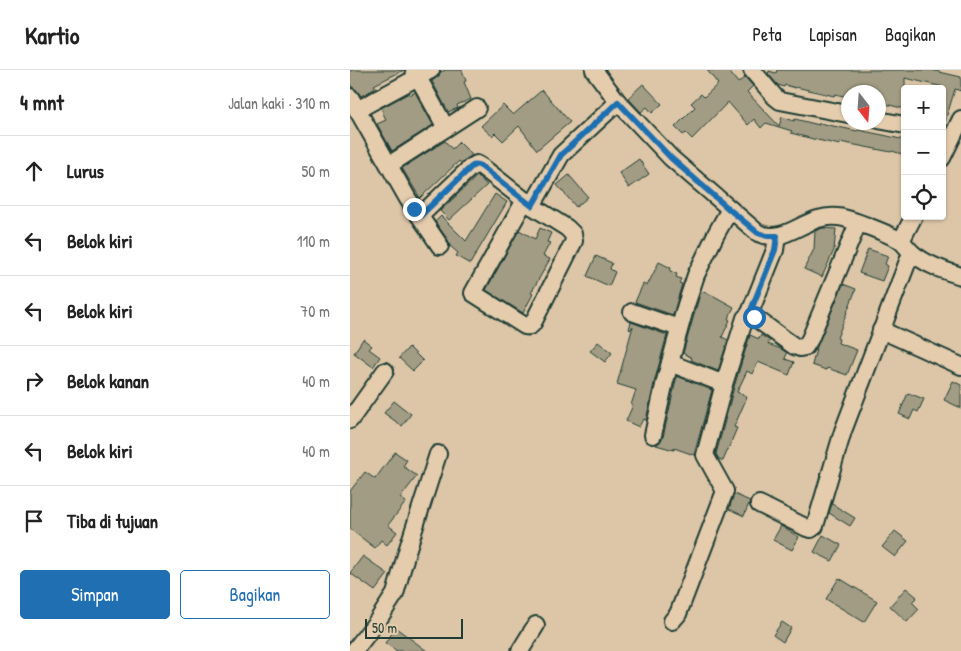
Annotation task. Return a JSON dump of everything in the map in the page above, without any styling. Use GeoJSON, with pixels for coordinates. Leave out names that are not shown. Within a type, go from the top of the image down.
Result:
{"type":"FeatureCollection","features":[{"type":"Feature","properties":{"kind":"street"},"geometry":{"type":"LineString","coordinates":[[594,70],[618,102],[671,158],[758,233],[767,236],[777,236],[818,218],[827,216],[841,217],[858,222],[906,247],[926,263],[961,276]]}},
{"type":"Feature","properties":{"kind":"street"},"geometry":{"type":"LineString","coordinates":[[440,246],[408,199],[354,104],[421,72],[446,128]]}},
{"type":"Feature","properties":{"kind":"street"},"geometry":{"type":"LineString","coordinates":[[759,73],[774,97],[780,101],[841,113]]}},
{"type":"Feature","properties":{"kind":"street"},"geometry":{"type":"LineString","coordinates":[[420,216],[470,168],[478,164],[528,203],[568,228],[571,231],[574,242],[532,325],[528,327],[518,322],[473,293],[528,203],[561,155],[618,102]]}},
{"type":"Feature","properties":{"kind":"street"},"geometry":{"type":"LineString","coordinates":[[389,165],[477,108]]}},
{"type":"Feature","properties":{"kind":"street"},"geometry":{"type":"LineString","coordinates":[[948,133],[961,119]]}},
{"type":"Feature","properties":{"kind":"street"},"geometry":{"type":"LineString","coordinates":[[886,121],[901,124]]}},
{"type":"Feature","properties":{"kind":"street"},"geometry":{"type":"LineString","coordinates":[[653,434],[679,328],[696,275],[730,210]]}},
{"type":"Feature","properties":{"kind":"street"},"geometry":{"type":"LineString","coordinates":[[759,504],[807,528],[811,529],[815,526],[843,431],[881,330],[913,220]]}},
{"type":"Feature","properties":{"kind":"street"},"geometry":{"type":"LineString","coordinates":[[749,315],[794,346],[805,347],[810,340],[858,222]]}},
{"type":"Feature","properties":{"kind":"street"},"geometry":{"type":"LineString","coordinates":[[672,621],[678,614],[725,491],[705,455],[724,384],[745,318],[749,315],[775,250],[777,236]]}},
{"type":"Feature","properties":{"kind":"street"},"geometry":{"type":"LineString","coordinates":[[632,312],[679,328]]}},
{"type":"Feature","properties":{"kind":"street"},"geometry":{"type":"LineString","coordinates":[[881,330],[961,366]]}},
{"type":"Feature","properties":{"kind":"street"},"geometry":{"type":"LineString","coordinates":[[670,363],[724,384]]}},
{"type":"Feature","properties":{"kind":"street"},"geometry":{"type":"LineString","coordinates":[[350,420],[385,370]]}},
{"type":"Feature","properties":{"kind":"street"},"geometry":{"type":"LineString","coordinates":[[354,651],[395,594],[438,454]]}},
{"type":"Feature","properties":{"kind":"street"},"geometry":{"type":"LineString","coordinates":[[520,651],[536,625]]}},
{"type":"Feature","properties":{"kind":"building"},"geometry":{"type":"Polygon","coordinates":[[[350,70],[404,70],[374,85],[376,88],[361,96],[350,84],[350,70]]]}},
{"type":"Feature","properties":{"kind":"building"},"geometry":{"type":"Polygon","coordinates":[[[462,70],[466,81],[464,82],[471,99],[457,105],[458,108],[448,112],[432,81],[439,76],[440,72],[462,70]]]}},
{"type":"Feature","properties":{"kind":"building"},"geometry":{"type":"Polygon","coordinates":[[[707,70],[728,70],[738,83],[745,77],[753,86],[747,92],[779,126],[782,117],[794,121],[795,119],[841,128],[841,130],[858,130],[901,139],[901,154],[840,142],[840,145],[813,139],[766,123],[761,128],[754,119],[748,125],[728,102],[692,139],[686,133],[683,135],[675,127],[695,107],[691,103],[701,94],[704,97],[718,84],[707,70]]]}},
{"type":"Feature","properties":{"kind":"building"},"geometry":{"type":"Polygon","coordinates":[[[777,70],[931,70],[961,77],[961,91],[955,89],[946,119],[946,85],[935,85],[905,78],[905,85],[901,85],[901,108],[886,104],[886,85],[841,85],[841,95],[835,94],[834,96],[796,87],[778,85],[768,74],[769,71],[776,73],[777,70]]]}},
{"type":"Feature","properties":{"kind":"building"},"geometry":{"type":"Polygon","coordinates":[[[643,84],[662,104],[652,113],[647,107],[641,112],[628,98],[643,84]]]}},
{"type":"Feature","properties":{"kind":"building"},"geometry":{"type":"Polygon","coordinates":[[[542,90],[570,122],[537,150],[519,126],[503,141],[495,133],[492,136],[481,126],[503,105],[513,115],[542,90]]]}},
{"type":"Feature","properties":{"kind":"building"},"geometry":{"type":"Polygon","coordinates":[[[415,92],[433,125],[392,151],[377,124],[386,120],[381,108],[409,93],[410,95],[415,92]]]}},
{"type":"Feature","properties":{"kind":"building"},"geometry":{"type":"Polygon","coordinates":[[[445,141],[452,149],[459,142],[472,155],[461,163],[459,161],[420,198],[402,168],[445,141]]]}},
{"type":"Feature","properties":{"kind":"building"},"geometry":{"type":"Polygon","coordinates":[[[639,159],[649,174],[629,188],[619,173],[639,159]]]}},
{"type":"Feature","properties":{"kind":"building"},"geometry":{"type":"Polygon","coordinates":[[[569,175],[588,197],[576,207],[557,185],[569,175]]]}},
{"type":"Feature","properties":{"kind":"building"},"geometry":{"type":"Polygon","coordinates":[[[477,176],[487,185],[449,220],[440,211],[477,176]]]}},
{"type":"Feature","properties":{"kind":"building"},"geometry":{"type":"Polygon","coordinates":[[[495,194],[507,202],[470,264],[456,256],[458,253],[450,246],[435,222],[441,216],[466,241],[495,194]]]}},
{"type":"Feature","properties":{"kind":"building"},"geometry":{"type":"Polygon","coordinates":[[[540,228],[551,233],[547,242],[550,243],[543,256],[550,259],[531,293],[533,294],[523,313],[486,290],[519,230],[535,239],[540,228]]]}},
{"type":"Feature","properties":{"kind":"building"},"geometry":{"type":"Polygon","coordinates":[[[823,228],[836,229],[834,250],[822,277],[804,269],[814,249],[815,231],[823,228]]]}},
{"type":"Feature","properties":{"kind":"building"},"geometry":{"type":"Polygon","coordinates":[[[868,249],[888,256],[885,264],[888,266],[882,281],[859,273],[868,249]]]}},
{"type":"Feature","properties":{"kind":"building"},"geometry":{"type":"Polygon","coordinates":[[[596,256],[612,263],[610,269],[615,272],[609,286],[587,276],[596,256]]]}},
{"type":"Feature","properties":{"kind":"building"},"geometry":{"type":"Polygon","coordinates":[[[659,262],[671,268],[670,271],[677,274],[676,277],[681,279],[679,283],[682,284],[673,315],[635,302],[643,284],[647,286],[659,262]]]}},
{"type":"Feature","properties":{"kind":"building"},"geometry":{"type":"Polygon","coordinates":[[[843,284],[856,289],[837,338],[839,339],[838,343],[857,350],[847,375],[812,365],[816,349],[843,284]]]}},
{"type":"Feature","properties":{"kind":"building"},"geometry":{"type":"Polygon","coordinates":[[[701,291],[734,307],[722,337],[728,340],[718,371],[691,360],[692,358],[683,353],[701,291]]]}},
{"type":"Feature","properties":{"kind":"building"},"geometry":{"type":"Polygon","coordinates":[[[631,322],[667,335],[646,420],[643,419],[639,427],[626,421],[633,405],[631,405],[636,390],[617,384],[633,326],[629,329],[631,322]]]}},
{"type":"Feature","properties":{"kind":"building"},"geometry":{"type":"Polygon","coordinates":[[[750,335],[759,339],[761,335],[770,341],[768,344],[787,353],[785,359],[794,362],[789,375],[758,362],[752,374],[747,371],[737,392],[747,397],[734,427],[737,428],[723,461],[716,454],[750,335]]]}},
{"type":"Feature","properties":{"kind":"building"},"geometry":{"type":"Polygon","coordinates":[[[363,339],[372,346],[369,349],[380,357],[373,367],[354,353],[363,339]]]}},
{"type":"Feature","properties":{"kind":"building"},"geometry":{"type":"Polygon","coordinates":[[[598,342],[612,353],[605,362],[590,351],[598,342]]]}},
{"type":"Feature","properties":{"kind":"building"},"geometry":{"type":"Polygon","coordinates":[[[409,347],[423,361],[413,371],[399,358],[409,347]]]}},
{"type":"Feature","properties":{"kind":"building"},"geometry":{"type":"Polygon","coordinates":[[[677,376],[712,390],[694,455],[674,448],[674,450],[656,445],[663,437],[677,376]]]}},
{"type":"Feature","properties":{"kind":"building"},"geometry":{"type":"Polygon","coordinates":[[[953,381],[961,385],[961,408],[944,400],[953,381]]]}},
{"type":"Feature","properties":{"kind":"building"},"geometry":{"type":"Polygon","coordinates":[[[908,393],[924,399],[918,412],[914,410],[910,419],[899,414],[908,393]]]}},
{"type":"Feature","properties":{"kind":"building"},"geometry":{"type":"Polygon","coordinates":[[[394,401],[411,414],[402,426],[384,413],[394,401]]]}},
{"type":"Feature","properties":{"kind":"building"},"geometry":{"type":"Polygon","coordinates":[[[395,452],[407,460],[403,466],[417,476],[400,498],[406,502],[388,525],[397,532],[387,545],[381,540],[375,548],[350,529],[350,491],[365,472],[375,479],[395,452]]]}},
{"type":"Feature","properties":{"kind":"building"},"geometry":{"type":"Polygon","coordinates":[[[734,494],[750,501],[744,516],[729,509],[734,494]]]}},
{"type":"Feature","properties":{"kind":"building"},"geometry":{"type":"Polygon","coordinates":[[[832,504],[855,518],[850,526],[829,513],[832,504]]]}},
{"type":"Feature","properties":{"kind":"building"},"geometry":{"type":"Polygon","coordinates":[[[781,526],[799,537],[792,550],[773,540],[781,526]]]}},
{"type":"Feature","properties":{"kind":"building"},"geometry":{"type":"Polygon","coordinates":[[[895,531],[908,541],[895,557],[882,547],[895,531]]]}},
{"type":"Feature","properties":{"kind":"building"},"geometry":{"type":"Polygon","coordinates":[[[823,535],[841,545],[832,561],[814,552],[823,535]]]}},
{"type":"Feature","properties":{"kind":"building"},"geometry":{"type":"Polygon","coordinates":[[[363,556],[388,574],[375,591],[350,573],[363,556]]]}},
{"type":"Feature","properties":{"kind":"building"},"geometry":{"type":"Polygon","coordinates":[[[839,578],[877,601],[864,622],[826,599],[839,578]]]}},
{"type":"Feature","properties":{"kind":"building"},"geometry":{"type":"Polygon","coordinates":[[[906,588],[917,597],[912,602],[919,609],[907,622],[890,606],[906,588]]]}},
{"type":"Feature","properties":{"kind":"building"},"geometry":{"type":"Polygon","coordinates":[[[782,622],[791,628],[783,642],[773,635],[782,622]]]}},
{"type":"Feature","properties":{"kind":"building"},"geometry":{"type":"Polygon","coordinates":[[[396,628],[427,651],[397,651],[385,643],[396,628]]]}},
{"type":"Feature","properties":{"kind":"route"},"geometry":{"type":"LineString","coordinates":[[414,209],[420,216],[475,164],[478,164],[532,206],[561,155],[618,102],[671,158],[730,210],[758,233],[767,236],[777,236],[775,250],[749,315],[754,317]]}}]}
